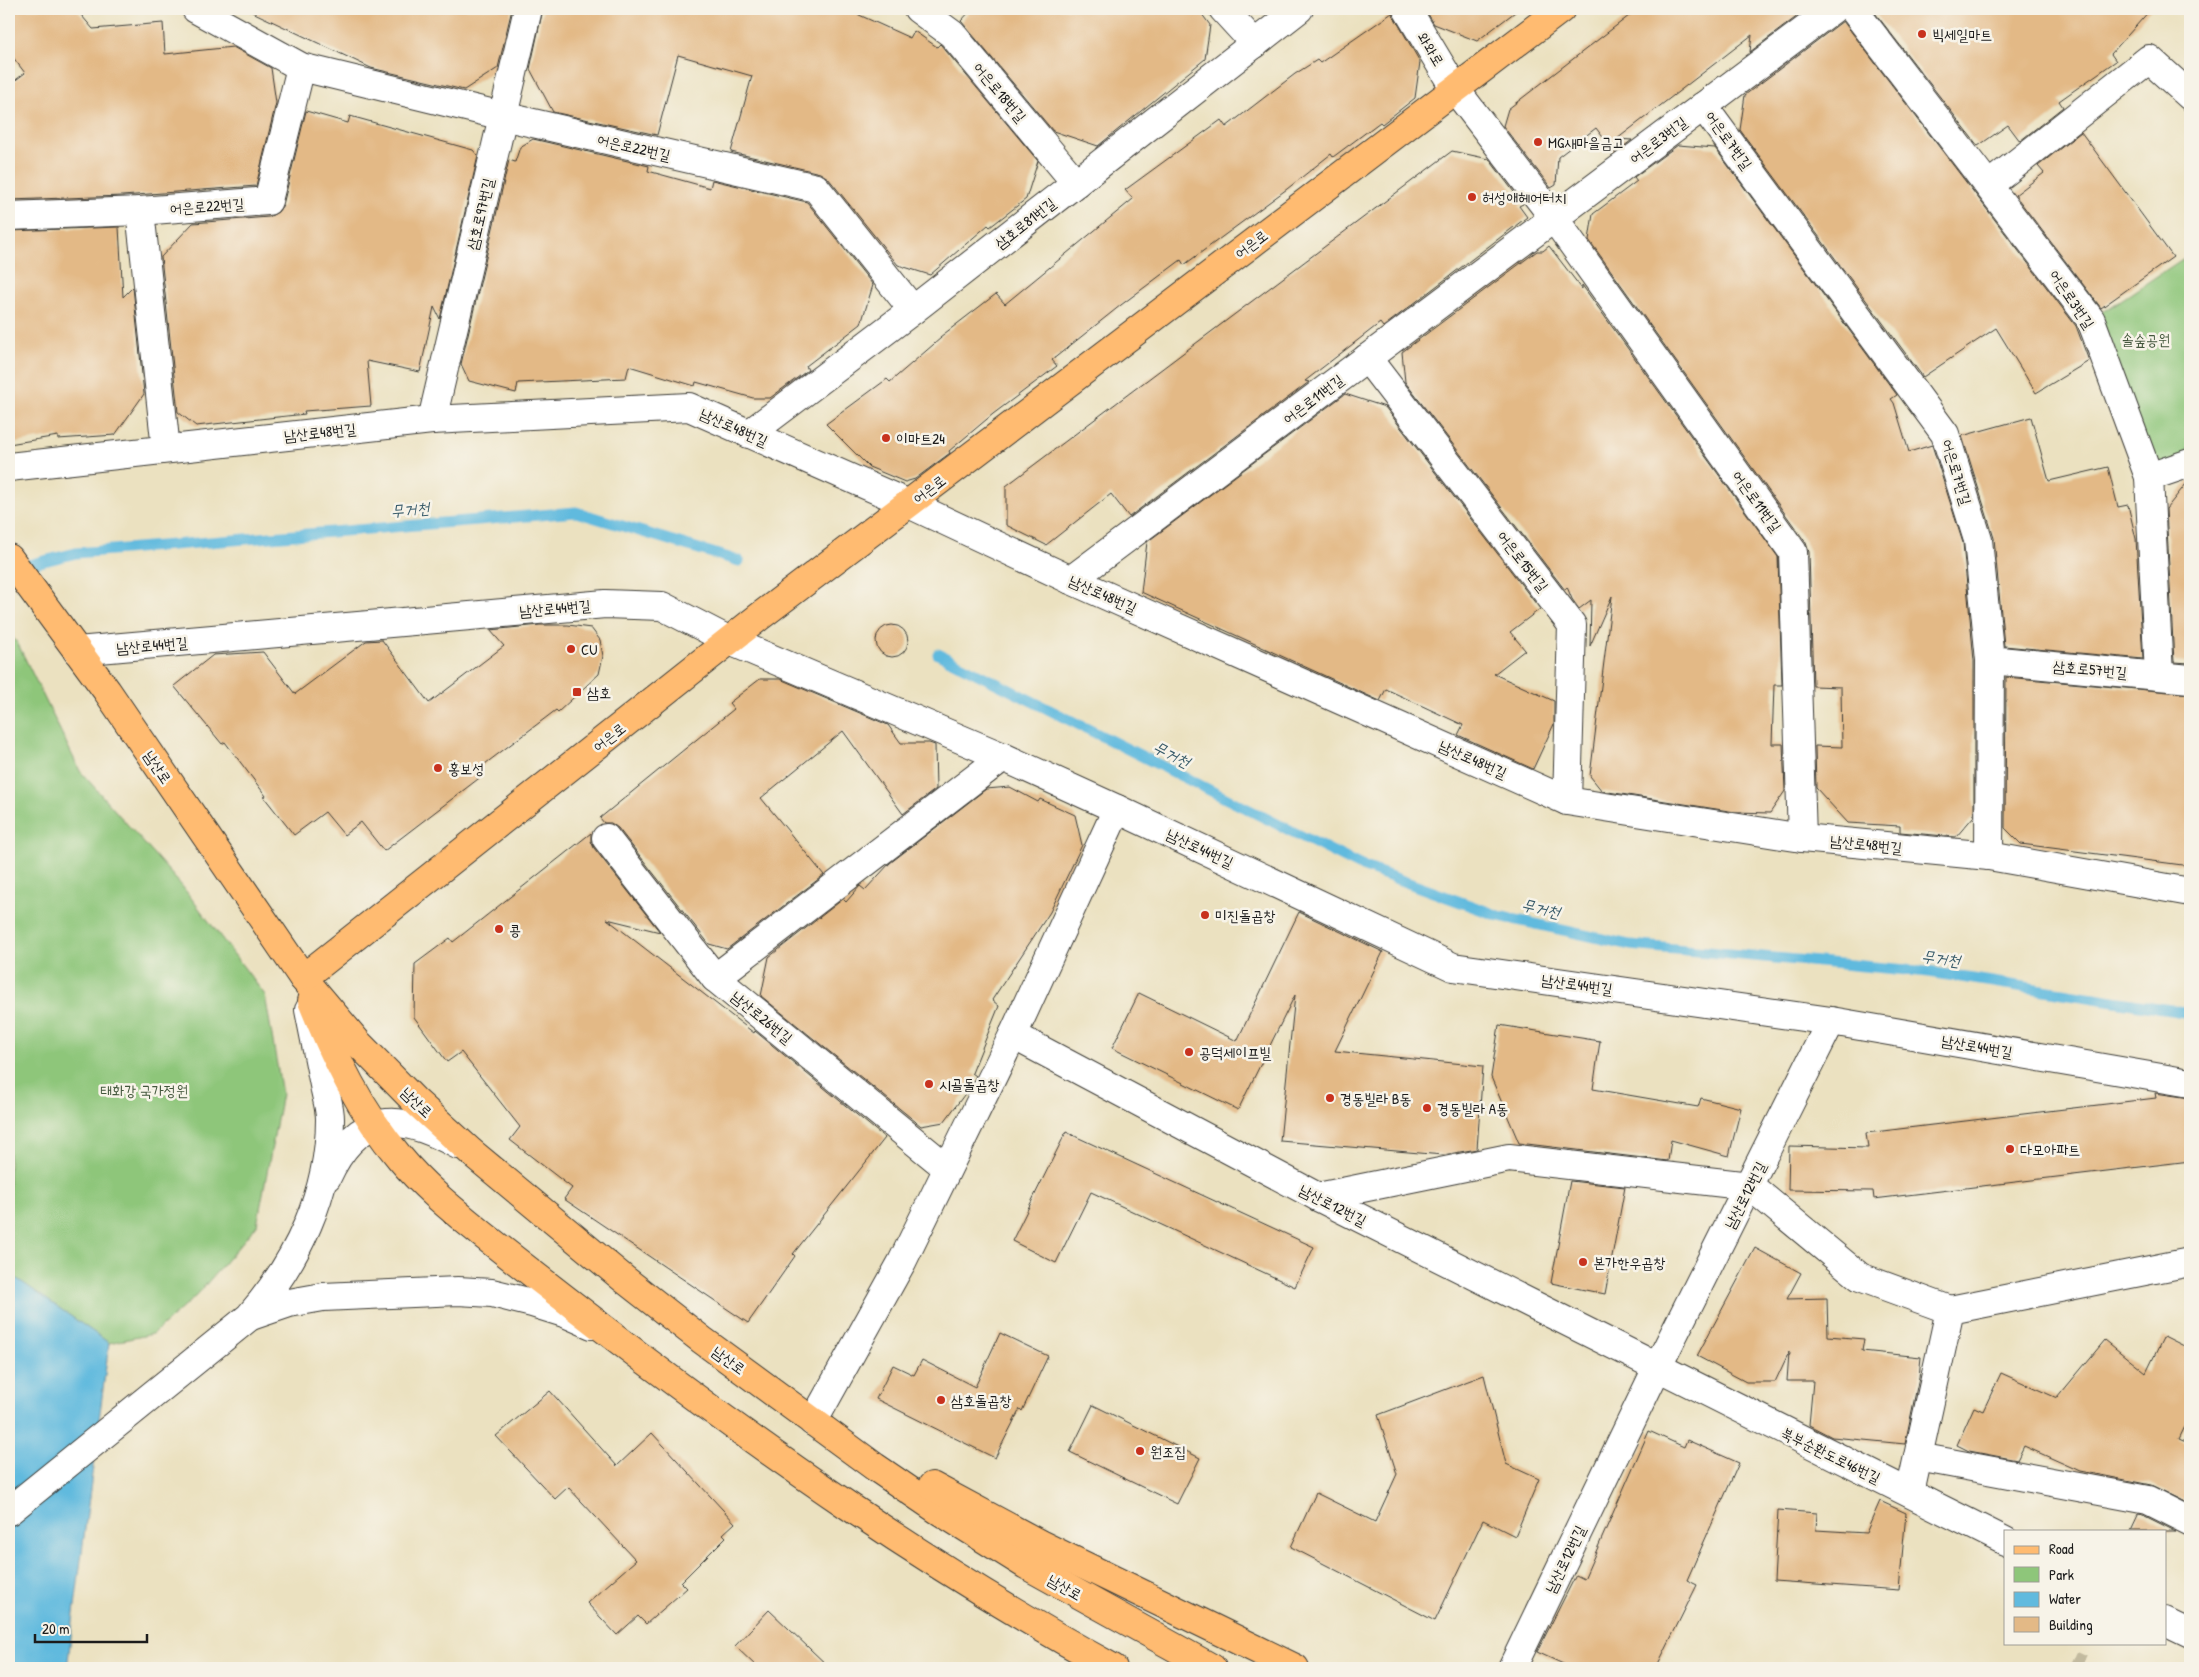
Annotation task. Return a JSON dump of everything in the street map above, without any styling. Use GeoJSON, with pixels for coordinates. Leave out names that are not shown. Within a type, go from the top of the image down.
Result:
{"type":"FeatureCollection","features":[{"type":"Feature","properties":{"kind":"main road","name":"어은로"},"geometry":{"type":"LineString","coordinates":[[304,978],[759,617],[1561,9]]}},
{"type":"Feature","properties":{"kind":"main road","name":"남산로"},"geometry":{"type":"LineString","coordinates":[[9,558],[71,642],[304,978],[358,1043],[414,1100],[471,1152],[632,1285],[702,1340],[813,1422],[938,1510],[1018,1560],[1129,1624],[1212,1668]]}},
{"type":"Feature","properties":{"kind":"main road","name":"남산로"},"geometry":{"type":"LineString","coordinates":[[304,978],[331,1046],[350,1087],[373,1124],[401,1159],[434,1194],[527,1270],[609,1333],[745,1435],[836,1500],[1047,1632],[1113,1668]]}},
{"type":"Feature","properties":{"kind":"main road"},"geometry":{"type":"LineString","coordinates":[[813,1422],[1040,1544],[1294,1668]]}},
{"type":"Feature","properties":{"kind":"street","name":"어은로22번길"},"geometry":{"type":"LineString","coordinates":[[196,9],[301,67],[816,188],[913,310]]}},
{"type":"Feature","properties":{"kind":"street","name":"삼호로97번길"},"geometry":{"type":"LineString","coordinates":[[432,420],[528,9]]}},
{"type":"Feature","properties":{"kind":"street","name":"어은로18번길"},"geometry":{"type":"LineString","coordinates":[[918,9],[952,34],[1076,183]]}},
{"type":"Feature","properties":{"kind":"street"},"geometry":{"type":"LineString","coordinates":[[1223,9],[1255,44]]}},
{"type":"Feature","properties":{"kind":"street","name":"삼호로81번길"},"geometry":{"type":"LineString","coordinates":[[749,434],[913,310],[1299,9]]}},
{"type":"Feature","properties":{"kind":"street","name":"와와로"},"geometry":{"type":"LineString","coordinates":[[1407,9],[1455,89]]}},
{"type":"Feature","properties":{"kind":"street","name":"어은로3번길"},"geometry":{"type":"LineString","coordinates":[[1554,218],[1832,9]]}},
{"type":"Feature","properties":{"kind":"street","name":"어은로3번길"},"geometry":{"type":"LineString","coordinates":[[1853,9],[2091,320],[2149,477],[2159,675]]}},
{"type":"Feature","properties":{"kind":"street"},"geometry":{"type":"LineString","coordinates":[[1989,185],[2149,59],[2190,96]]}},
{"type":"Feature","properties":{"kind":"street","name":"어은로22번길"},"geometry":{"type":"LineString","coordinates":[[9,216],[140,211],[268,201],[301,67]]}},
{"type":"Feature","properties":{"kind":"street","name":"어은로11번길"},"geometry":{"type":"LineString","coordinates":[[1455,89],[1554,218],[1793,552],[1802,838]]}},
{"type":"Feature","properties":{"kind":"street","name":"어은로7번길"},"geometry":{"type":"LineString","coordinates":[[1703,106],[1945,434],[1978,540],[1990,660],[1989,856]]}},
{"type":"Feature","properties":{"kind":"street"},"geometry":{"type":"LineString","coordinates":[[140,211],[166,449]]}},
{"type":"Feature","properties":{"kind":"street","name":"어은로11번길"},"geometry":{"type":"LineString","coordinates":[[1071,580],[1554,218]]}},
{"type":"Feature","properties":{"kind":"street","name":"어은로15번길"},"geometry":{"type":"LineString","coordinates":[[1367,358],[1572,625],[1567,801]]}},
{"type":"Feature","properties":{"kind":"street","name":"남산로48번길"},"geometry":{"type":"LineString","coordinates":[[9,467],[432,420],[689,407],[909,504],[1071,580],[1567,801],[1802,838],[1989,856],[2190,892]]}},
{"type":"Feature","properties":{"kind":"street"},"geometry":{"type":"LineString","coordinates":[[2149,477],[2190,463]]}},
{"type":"Feature","properties":{"kind":"street","name":"남산로44번길"},"geometry":{"type":"LineString","coordinates":[[71,642],[605,604],[662,606],[730,641],[1003,757],[1117,809],[1453,967],[1831,1021],[2190,1083]]}},
{"type":"Feature","properties":{"kind":"street","name":"삼호로57번길"},"geometry":{"type":"LineString","coordinates":[[1990,660],[2190,679]]}},
{"type":"Feature","properties":{"kind":"street"},"geometry":{"type":"LineString","coordinates":[[715,978],[1003,757]]}},
{"type":"Feature","properties":{"kind":"street"},"geometry":{"type":"LineString","coordinates":[[813,1422],[902,1262],[1013,1035],[1117,809]]}},
{"type":"Feature","properties":{"kind":"street","name":"남산로26번길"},"geometry":{"type":"LineString","coordinates":[[606,838],[715,978],[947,1168]]}},
{"type":"Feature","properties":{"kind":"street"},"geometry":{"type":"LineString","coordinates":[[304,978],[330,1117],[327,1159],[319,1196]]}},
{"type":"Feature","properties":{"kind":"street","name":"남산로12번길"},"geometry":{"type":"LineString","coordinates":[[1512,1668],[1657,1368],[1750,1186],[1831,1021]]}},
{"type":"Feature","properties":{"kind":"street","name":"남산로12번길"},"geometry":{"type":"LineString","coordinates":[[1013,1035],[1318,1197],[1657,1368]]}},
{"type":"Feature","properties":{"kind":"street"},"geometry":{"type":"LineString","coordinates":[[9,1511],[249,1317],[280,1277],[308,1224],[334,1163],[352,1140],[373,1124],[402,1122],[439,1134],[471,1152]]}},
{"type":"Feature","properties":{"kind":"street"},"geometry":{"type":"LineString","coordinates":[[1318,1197],[1509,1158],[1750,1186],[1860,1277],[1950,1310],[2190,1262]]}},
{"type":"Feature","properties":{"kind":"street"},"geometry":{"type":"LineString","coordinates":[[249,1317],[289,1303],[322,1297],[458,1291],[492,1294],[532,1302],[567,1314],[609,1333]]}},
{"type":"Feature","properties":{"kind":"street"},"geometry":{"type":"LineString","coordinates":[[1910,1493],[1950,1310]]}},
{"type":"Feature","properties":{"kind":"street","name":"북부순환도로46번길"},"geometry":{"type":"LineString","coordinates":[[1657,1368],[2004,1540]]}},
{"type":"Feature","properties":{"kind":"street"},"geometry":{"type":"LineString","coordinates":[[1918,1457],[2148,1500],[2190,1521]]}},
{"type":"Feature","properties":{"kind":"street"},"geometry":{"type":"LineString","coordinates":[[2166,1621],[2190,1633]]}},
{"type":"Feature","properties":{"kind":"green space","name":"솔숲공원"},"geometry":{"type":"Polygon","coordinates":[[[2190,254],[2190,463],[2149,477],[2091,320],[2190,254]]]}},
{"type":"Feature","properties":{"kind":"green space","name":"태화강 국가정원"},"geometry":{"type":"Polygon","coordinates":[[[9,633],[18,644],[80,771],[182,886],[265,995],[282,1094],[257,1225],[197,1295],[153,1334],[109,1343],[9,1273],[9,633]]]}},
{"type":"Feature","properties":{"kind":"water"},"geometry":{"type":"Polygon","coordinates":[[[9,1273],[109,1343],[67,1668],[9,1668],[9,1273]]]}},
{"type":"Feature","properties":{"kind":"building"},"geometry":{"type":"Polygon","coordinates":[[[9,9],[76,9],[93,29],[163,23],[165,54],[233,47],[271,68],[276,103],[256,186],[122,196],[9,200],[9,85],[25,73],[9,52],[9,9]]]}},
{"type":"Feature","properties":{"kind":"building"},"geometry":{"type":"Polygon","coordinates":[[[246,9],[512,9],[498,68],[464,90],[371,68],[246,9]]]}},
{"type":"Feature","properties":{"kind":"building"},"geometry":{"type":"Polygon","coordinates":[[[543,9],[846,9],[910,38],[914,31],[937,47],[941,45],[1038,161],[1026,199],[990,227],[988,225],[930,275],[898,265],[828,178],[820,173],[731,152],[752,76],[678,55],[657,135],[553,112],[530,69],[543,9]]]}},
{"type":"Feature","properties":{"kind":"building"},"geometry":{"type":"Polygon","coordinates":[[[972,9],[1198,9],[1210,25],[1205,59],[1098,146],[1053,131],[961,21],[972,9]]]}},
{"type":"Feature","properties":{"kind":"building"},"geometry":{"type":"Polygon","coordinates":[[[1425,9],[1519,9],[1477,41],[1434,24],[1425,9]]]}},
{"type":"Feature","properties":{"kind":"building"},"geometry":{"type":"Polygon","coordinates":[[[1638,9],[1807,9],[1750,52],[1752,35],[1617,139],[1632,140],[1615,153],[1596,128],[1558,157],[1556,185],[1551,188],[1503,126],[1508,109],[1638,9]]]}},
{"type":"Feature","properties":{"kind":"building"},"geometry":{"type":"Polygon","coordinates":[[[1872,9],[2151,9],[2111,54],[2116,61],[2059,101],[2063,107],[2020,141],[2008,125],[1978,146],[1872,9]]]}},
{"type":"Feature","properties":{"kind":"building"},"geometry":{"type":"Polygon","coordinates":[[[1392,13],[1420,62],[1415,98],[1382,124],[1380,122],[1333,157],[1331,154],[1184,265],[1181,260],[1121,305],[1052,360],[1057,366],[993,414],[949,451],[950,453],[915,479],[905,482],[869,467],[826,424],[887,379],[890,382],[940,337],[996,294],[1005,304],[1133,199],[1125,190],[1221,120],[1226,127],[1295,74],[1317,60],[1320,63],[1392,13]]]}},
{"type":"Feature","properties":{"kind":"building"},"geometry":{"type":"Polygon","coordinates":[[[1843,21],[2076,326],[2089,361],[2036,393],[1996,328],[1923,377],[1740,130],[1745,95],[1843,21]]]}},
{"type":"Feature","properties":{"kind":"building"},"geometry":{"type":"Polygon","coordinates":[[[306,111],[348,123],[350,116],[473,150],[478,156],[440,319],[434,307],[420,372],[367,361],[371,406],[304,411],[305,414],[196,426],[178,412],[161,257],[193,223],[269,217],[278,212],[283,205],[306,111]]]}},
{"type":"Feature","properties":{"kind":"building"},"geometry":{"type":"Polygon","coordinates":[[[2081,132],[2173,257],[2101,308],[2015,195],[2044,173],[2038,166],[2081,132]]]}},
{"type":"Feature","properties":{"kind":"building"},"geometry":{"type":"Polygon","coordinates":[[[533,139],[649,166],[648,171],[710,188],[712,180],[807,202],[873,285],[861,324],[806,366],[808,370],[770,398],[753,398],[696,382],[695,386],[629,366],[626,378],[518,383],[516,393],[469,381],[461,364],[509,160],[515,162],[520,147],[533,139]]]}},
{"type":"Feature","properties":{"kind":"building"},"geometry":{"type":"Polygon","coordinates":[[[1678,145],[1715,148],[1897,395],[1891,399],[1894,403],[1909,452],[1932,445],[1963,543],[1974,661],[1974,816],[1956,837],[1900,832],[1900,826],[1848,823],[1816,788],[1815,746],[1842,747],[1841,687],[1813,686],[1809,552],[1806,543],[1589,240],[1593,214],[1637,181],[1634,177],[1678,145]]]}},
{"type":"Feature","properties":{"kind":"building"},"geometry":{"type":"Polygon","coordinates":[[[1452,151],[1489,159],[1523,204],[1519,206],[1527,217],[1383,327],[1380,323],[1305,381],[1309,382],[1129,517],[1111,494],[1046,545],[1006,525],[1006,486],[1452,151]]]}},
{"type":"Feature","properties":{"kind":"building"},"geometry":{"type":"Polygon","coordinates":[[[119,227],[123,297],[133,287],[144,394],[115,435],[58,439],[58,436],[9,444],[9,231],[119,227]]]}},
{"type":"Feature","properties":{"kind":"building"},"geometry":{"type":"Polygon","coordinates":[[[1549,246],[1582,289],[1582,285],[1778,557],[1782,685],[1774,685],[1772,744],[1783,744],[1785,791],[1770,813],[1735,812],[1602,791],[1590,776],[1612,596],[1590,646],[1591,600],[1579,609],[1567,587],[1565,590],[1405,382],[1402,352],[1537,251],[1543,251],[1549,246]]]}},
{"type":"Feature","properties":{"kind":"building"},"geometry":{"type":"Polygon","coordinates":[[[1345,394],[1385,407],[1540,609],[1510,632],[1525,650],[1494,674],[1554,701],[1554,724],[1533,769],[1458,735],[1463,725],[1386,689],[1380,701],[1141,592],[1147,542],[1345,394]]]}},
{"type":"Feature","properties":{"kind":"building"},"geometry":{"type":"Polygon","coordinates":[[[2031,417],[2049,481],[2108,467],[2118,507],[2128,505],[2136,539],[2143,659],[2004,646],[1994,538],[1962,436],[2031,417]]]}},
{"type":"Feature","properties":{"kind":"building"},"geometry":{"type":"Polygon","coordinates":[[[2190,479],[2190,663],[2174,662],[2166,509],[2190,479]]]}},
{"type":"Feature","properties":{"kind":"building"},"geometry":{"type":"Polygon","coordinates":[[[540,625],[568,625],[591,628],[600,640],[603,656],[599,674],[558,712],[556,710],[477,770],[482,776],[384,851],[361,822],[344,835],[325,812],[294,835],[225,742],[222,744],[174,686],[213,655],[263,652],[295,694],[366,641],[382,640],[429,703],[504,646],[490,630],[540,625]]]}},
{"type":"Feature","properties":{"kind":"building"},"geometry":{"type":"Polygon","coordinates":[[[892,625],[904,629],[908,641],[904,653],[892,657],[880,653],[876,641],[880,629],[892,625]]]}},
{"type":"Feature","properties":{"kind":"building"},"geometry":{"type":"Polygon","coordinates":[[[2006,677],[2190,694],[2190,866],[2021,844],[2005,828],[2006,677]]]}},
{"type":"Feature","properties":{"kind":"building"},"geometry":{"type":"Polygon","coordinates":[[[760,679],[780,679],[888,725],[901,743],[929,743],[935,745],[936,789],[903,814],[843,731],[761,798],[824,875],[727,949],[709,944],[618,828],[611,823],[604,823],[600,818],[734,709],[729,703],[760,679]]]}},
{"type":"Feature","properties":{"kind":"building"},"geometry":{"type":"Polygon","coordinates":[[[1010,787],[1038,802],[1040,799],[1075,815],[1082,845],[1050,912],[992,1000],[999,1006],[972,1073],[976,1076],[970,1087],[944,1122],[921,1126],[761,996],[769,957],[843,899],[846,902],[860,886],[865,890],[890,863],[986,789],[1010,787]]]}},
{"type":"Feature","properties":{"kind":"building"},"geometry":{"type":"Polygon","coordinates":[[[591,833],[591,841],[594,848],[660,932],[607,919],[754,1033],[755,1031],[885,1138],[793,1254],[795,1256],[748,1323],[564,1199],[572,1188],[510,1140],[520,1127],[461,1052],[447,1062],[414,1017],[415,964],[450,938],[453,942],[591,833]]]}},
{"type":"Feature","properties":{"kind":"building"},"geometry":{"type":"Polygon","coordinates":[[[1299,912],[1383,952],[1335,1051],[1483,1066],[1477,1149],[1443,1155],[1280,1141],[1295,995],[1238,1110],[1112,1048],[1139,993],[1237,1041],[1299,912]]]}},
{"type":"Feature","properties":{"kind":"building"},"geometry":{"type":"Polygon","coordinates":[[[1499,1025],[1600,1041],[1593,1089],[1698,1107],[1701,1098],[1741,1108],[1729,1156],[1671,1140],[1668,1161],[1519,1143],[1491,1077],[1499,1025]]]}},
{"type":"Feature","properties":{"kind":"building","name":"다모아파트"},"geometry":{"type":"Polygon","coordinates":[[[2155,1093],[2190,1098],[2190,1161],[1874,1199],[1873,1191],[1788,1190],[1789,1146],[1868,1148],[1866,1133],[2156,1098],[2155,1093]]]}},
{"type":"Feature","properties":{"kind":"building"},"geometry":{"type":"Polygon","coordinates":[[[1066,1132],[1314,1247],[1295,1287],[1091,1192],[1056,1263],[1012,1241],[1066,1132]]]}},
{"type":"Feature","properties":{"kind":"building"},"geometry":{"type":"Polygon","coordinates":[[[1570,1181],[1625,1187],[1605,1294],[1551,1283],[1570,1181]]]}},
{"type":"Feature","properties":{"kind":"building"},"geometry":{"type":"Polygon","coordinates":[[[1755,1248],[1801,1273],[1787,1299],[1827,1298],[1828,1336],[1864,1339],[1862,1351],[1921,1357],[1919,1377],[1905,1444],[1832,1437],[1809,1425],[1813,1381],[1787,1381],[1789,1352],[1775,1382],[1746,1382],[1697,1356],[1755,1248]]]}},
{"type":"Feature","properties":{"kind":"building"},"geometry":{"type":"Polygon","coordinates":[[[1000,1333],[1048,1356],[1022,1411],[1020,1409],[995,1458],[876,1399],[893,1365],[914,1375],[922,1360],[975,1387],[1000,1333]]]}},
{"type":"Feature","properties":{"kind":"building"},"geometry":{"type":"Polygon","coordinates":[[[2164,1336],[2190,1349],[2190,1416],[2179,1439],[2190,1444],[2190,1504],[2151,1485],[2080,1471],[2024,1446],[2017,1460],[1969,1451],[1957,1445],[1974,1407],[1983,1411],[2001,1373],[2057,1398],[2105,1340],[2146,1373],[2164,1336]]]}},
{"type":"Feature","properties":{"kind":"building"},"geometry":{"type":"Polygon","coordinates":[[[1484,1375],[1506,1464],[1539,1479],[1515,1536],[1483,1520],[1435,1621],[1291,1547],[1316,1493],[1375,1522],[1397,1474],[1378,1415],[1484,1375]]]}},
{"type":"Feature","properties":{"kind":"building"},"geometry":{"type":"Polygon","coordinates":[[[550,1391],[617,1466],[652,1433],[735,1523],[723,1534],[726,1537],[681,1582],[687,1588],[646,1624],[638,1616],[617,1635],[587,1603],[636,1560],[568,1487],[555,1499],[496,1436],[550,1391]]]}},
{"type":"Feature","properties":{"kind":"building"},"geometry":{"type":"Polygon","coordinates":[[[1093,1405],[1200,1458],[1177,1504],[1070,1452],[1093,1405]]]}},
{"type":"Feature","properties":{"kind":"building"},"geometry":{"type":"Polygon","coordinates":[[[1649,1431],[1684,1447],[1687,1440],[1739,1463],[1687,1580],[1697,1585],[1656,1668],[1572,1668],[1537,1652],[1576,1575],[1584,1579],[1649,1431]]]}},
{"type":"Feature","properties":{"kind":"building"},"geometry":{"type":"Polygon","coordinates":[[[1880,1501],[1906,1513],[1899,1590],[1774,1581],[1778,1510],[1817,1513],[1816,1530],[1866,1533],[1880,1501]]]}},
{"type":"Feature","properties":{"kind":"building"},"geometry":{"type":"Polygon","coordinates":[[[2139,1514],[2175,1531],[2166,1530],[2131,1530],[2139,1514]]]}},
{"type":"Feature","properties":{"kind":"building"},"geometry":{"type":"Polygon","coordinates":[[[769,1610],[830,1668],[758,1668],[735,1646],[769,1610]]]}},
{"type":"Feature","properties":{"kind":"waterway","name":"무거천"},"geometry":{"type":"LineString","coordinates":[[16,568],[76,553],[576,512],[739,561]]}},
{"type":"Feature","properties":{"kind":"waterway","name":"무거천"},"geometry":{"type":"LineString","coordinates":[[938,654],[1359,865],[1499,916],[1630,945],[1929,972],[2190,1013]]}},
{"type":"Feature","properties":{"kind":"tunnel"},"geometry":{"type":"LineString","coordinates":[[2072,1664],[2081,1668]]}},
{"type":"Feature","properties":{"kind":"place","name":"빅세일마트"},"geometry":{"type":"Point","coordinates":[1922,34]}},
{"type":"Feature","properties":{"kind":"place","name":"MG새마을금고"},"geometry":{"type":"Point","coordinates":[1538,142]}},
{"type":"Feature","properties":{"kind":"place","name":"허성애헤어터치"},"geometry":{"type":"Point","coordinates":[1472,197]}},
{"type":"Feature","properties":{"kind":"place","name":"이마트24"},"geometry":{"type":"Point","coordinates":[886,438]}},
{"type":"Feature","properties":{"kind":"place","name":"CU"},"geometry":{"type":"Point","coordinates":[571,649]}},
{"type":"Feature","properties":{"kind":"place","name":"삼호"},"geometry":{"type":"Point","coordinates":[577,692]}},
{"type":"Feature","properties":{"kind":"place","name":"홍보성"},"geometry":{"type":"Point","coordinates":[438,768]}},
{"type":"Feature","properties":{"kind":"place","name":"미진돌곱창"},"geometry":{"type":"Point","coordinates":[1205,915]}},
{"type":"Feature","properties":{"kind":"place","name":"콩"},"geometry":{"type":"Point","coordinates":[499,929]}},
{"type":"Feature","properties":{"kind":"place","name":"공덕세이프빌"},"geometry":{"type":"Point","coordinates":[1189,1052]}},
{"type":"Feature","properties":{"kind":"place","name":"시골돌곱창"},"geometry":{"type":"Point","coordinates":[929,1084]}},
{"type":"Feature","properties":{"kind":"place","name":"경동빌라 B동"},"geometry":{"type":"Point","coordinates":[1330,1098]}},
{"type":"Feature","properties":{"kind":"place","name":"경동빌라 A동"},"geometry":{"type":"Point","coordinates":[1427,1108]}},
{"type":"Feature","properties":{"kind":"place","name":"다모아파트"},"geometry":{"type":"Point","coordinates":[2010,1149]}},
{"type":"Feature","properties":{"kind":"place","name":"본가한우곱창"},"geometry":{"type":"Point","coordinates":[1583,1262]}},
{"type":"Feature","properties":{"kind":"place","name":"삼호돌곱창"},"geometry":{"type":"Point","coordinates":[941,1400]}},
{"type":"Feature","properties":{"kind":"place","name":"원조집"},"geometry":{"type":"Point","coordinates":[1140,1451]}}]}
